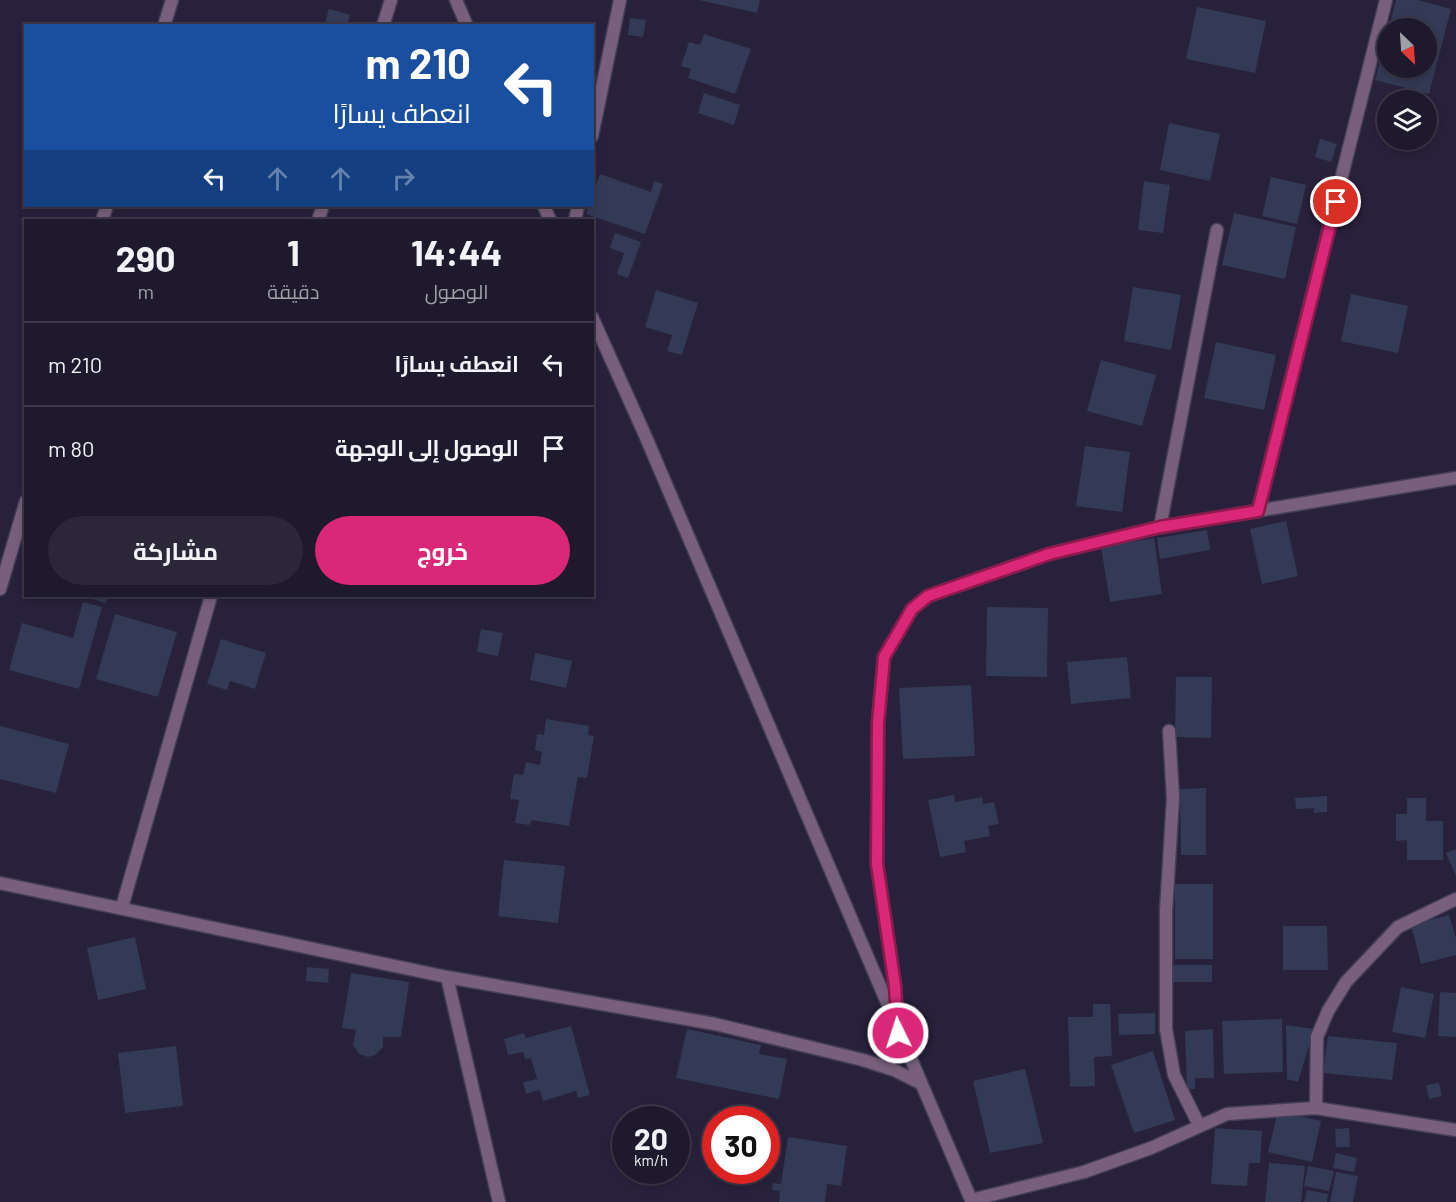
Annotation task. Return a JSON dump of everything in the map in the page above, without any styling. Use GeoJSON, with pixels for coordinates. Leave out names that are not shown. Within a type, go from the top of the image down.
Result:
{"type":"FeatureCollection","features":[{"type":"Feature","properties":{"kind":"street"},"geometry":{"type":"LineString","coordinates":[[165,24],[172,0]]}},
{"type":"Feature","properties":{"kind":"street"},"geometry":{"type":"LineString","coordinates":[[384,24],[391,0]]}},
{"type":"Feature","properties":{"kind":"street"},"geometry":{"type":"LineString","coordinates":[[594,126],[620,0]]}},
{"type":"Feature","properties":{"kind":"street"},"geometry":{"type":"LineString","coordinates":[[1258,511],[1386,0]]}},
{"type":"Feature","properties":{"kind":"street"},"geometry":{"type":"LineString","coordinates":[[460,4],[466,24]]}},
{"type":"Feature","properties":{"kind":"street"},"geometry":{"type":"LineString","coordinates":[[1160,527],[1218,230]]}},
{"type":"Feature","properties":{"kind":"street"},"geometry":{"type":"LineString","coordinates":[[594,321],[645,435],[971,1201],[1084,1172],[1151,1148],[1227,1114],[1316,1108],[1456,1130]]}},
{"type":"Feature","properties":{"kind":"street"},"geometry":{"type":"LineString","coordinates":[[898,1033],[895,986],[877,864],[878,723],[884,657],[912,609],[928,596],[1049,554],[1160,527],[1456,478]]}},
{"type":"Feature","properties":{"kind":"street"},"geometry":{"type":"LineString","coordinates":[[0,589],[24,508]]}},
{"type":"Feature","properties":{"kind":"street"},"geometry":{"type":"LineString","coordinates":[[122,907],[211,597]]}},
{"type":"Feature","properties":{"kind":"street"},"geometry":{"type":"LineString","coordinates":[[1169,731],[1173,798],[1166,911],[1166,1029],[1174,1076],[1199,1125]]}},
{"type":"Feature","properties":{"kind":"street"},"geometry":{"type":"LineString","coordinates":[[0,883],[447,977],[715,1024],[863,1060],[894,1070],[920,1083]]}},
{"type":"Feature","properties":{"kind":"street"},"geometry":{"type":"LineString","coordinates":[[1316,1108],[1317,1037],[1328,1011],[1346,982],[1398,927],[1456,899]]}},
{"type":"Feature","properties":{"kind":"street"},"geometry":{"type":"LineString","coordinates":[[447,977],[499,1202]]}},
{"type":"Feature","properties":{"kind":"building"},"geometry":{"type":"Polygon","coordinates":[[[699,0],[760,0],[757,13],[699,0]]]}},
{"type":"Feature","properties":{"kind":"building"},"geometry":{"type":"Polygon","coordinates":[[[1396,0],[1418,0],[1451,9],[1437,63],[1437,18],[1392,18],[1396,0]]]}},
{"type":"Feature","properties":{"kind":"building"},"geometry":{"type":"Polygon","coordinates":[[[1197,7],[1266,21],[1255,73],[1186,59],[1197,7]]]}},
{"type":"Feature","properties":{"kind":"building"},"geometry":{"type":"Polygon","coordinates":[[[329,9],[350,15],[348,24],[325,24],[329,9]]]}},
{"type":"Feature","properties":{"kind":"building"},"geometry":{"type":"Polygon","coordinates":[[[630,18],[646,20],[643,37],[628,35],[630,18]]]}},
{"type":"Feature","properties":{"kind":"building"},"geometry":{"type":"Polygon","coordinates":[[[704,34],[751,49],[735,94],[688,78],[691,69],[681,66],[689,42],[700,45],[704,34]]]}},
{"type":"Feature","properties":{"kind":"building"},"geometry":{"type":"Polygon","coordinates":[[[1377,73],[1377,78],[1433,78],[1430,90],[1414,90],[1375,80],[1377,73]]]}},
{"type":"Feature","properties":{"kind":"building"},"geometry":{"type":"Polygon","coordinates":[[[704,93],[740,105],[734,125],[698,113],[704,93]]]}},
{"type":"Feature","properties":{"kind":"building"},"geometry":{"type":"Polygon","coordinates":[[[1169,123],[1220,134],[1210,181],[1160,170],[1169,123]]]}},
{"type":"Feature","properties":{"kind":"building"},"geometry":{"type":"Polygon","coordinates":[[[1320,139],[1337,144],[1331,162],[1315,157],[1320,139]]]}},
{"type":"Feature","properties":{"kind":"building"},"geometry":{"type":"Polygon","coordinates":[[[600,174],[651,192],[654,181],[663,184],[645,234],[586,214],[589,207],[594,207],[594,190],[600,174]]]}},
{"type":"Feature","properties":{"kind":"building"},"geometry":{"type":"Polygon","coordinates":[[[1271,177],[1306,185],[1297,224],[1262,216],[1271,177]]]}},
{"type":"Feature","properties":{"kind":"building"},"geometry":{"type":"Polygon","coordinates":[[[1144,181],[1170,185],[1163,233],[1138,230],[1144,181]]]}},
{"type":"Feature","properties":{"kind":"building"},"geometry":{"type":"Polygon","coordinates":[[[1234,213],[1296,227],[1285,279],[1222,265],[1234,213]]]}},
{"type":"Feature","properties":{"kind":"building"},"geometry":{"type":"Polygon","coordinates":[[[615,233],[641,242],[628,278],[617,274],[624,253],[610,248],[615,233]]]}},
{"type":"Feature","properties":{"kind":"building"},"geometry":{"type":"Polygon","coordinates":[[[1133,287],[1181,295],[1171,350],[1124,341],[1133,287]]]}},
{"type":"Feature","properties":{"kind":"building"},"geometry":{"type":"Polygon","coordinates":[[[656,290],[698,303],[682,355],[667,351],[672,335],[645,327],[656,290]]]}},
{"type":"Feature","properties":{"kind":"building"},"geometry":{"type":"Polygon","coordinates":[[[1351,294],[1408,306],[1398,353],[1341,341],[1351,294]]]}},
{"type":"Feature","properties":{"kind":"building"},"geometry":{"type":"Polygon","coordinates":[[[1216,342],[1276,355],[1264,410],[1204,398],[1216,342]]]}},
{"type":"Feature","properties":{"kind":"building"},"geometry":{"type":"Polygon","coordinates":[[[1101,360],[1156,375],[1142,426],[1087,411],[1101,360]]]}},
{"type":"Feature","properties":{"kind":"building"},"geometry":{"type":"Polygon","coordinates":[[[1085,446],[1130,452],[1122,512],[1076,506],[1085,446]]]}},
{"type":"Feature","properties":{"kind":"building"},"geometry":{"type":"Polygon","coordinates":[[[1286,521],[1298,576],[1262,584],[1250,529],[1286,521]]]}},
{"type":"Feature","properties":{"kind":"building"},"geometry":{"type":"Polygon","coordinates":[[[1207,530],[1210,550],[1160,559],[1157,538],[1207,530]]]}},
{"type":"Feature","properties":{"kind":"building"},"geometry":{"type":"Polygon","coordinates":[[[1154,538],[1162,594],[1110,602],[1101,547],[1154,538]]]}},
{"type":"Feature","properties":{"kind":"building"},"geometry":{"type":"Polygon","coordinates":[[[87,597],[108,597],[105,603],[87,597]]]}},
{"type":"Feature","properties":{"kind":"building"},"geometry":{"type":"Polygon","coordinates":[[[83,602],[102,607],[79,689],[9,670],[22,623],[73,638],[83,602]]]}},
{"type":"Feature","properties":{"kind":"building"},"geometry":{"type":"Polygon","coordinates":[[[987,607],[1048,608],[1047,677],[986,676],[987,607]]]}},
{"type":"Feature","properties":{"kind":"building"},"geometry":{"type":"Polygon","coordinates":[[[115,614],[177,632],[158,697],[96,679],[115,614]]]}},
{"type":"Feature","properties":{"kind":"building"},"geometry":{"type":"Polygon","coordinates":[[[481,629],[503,633],[498,656],[477,652],[481,629]]]}},
{"type":"Feature","properties":{"kind":"building"},"geometry":{"type":"Polygon","coordinates":[[[221,639],[266,653],[255,689],[230,681],[227,690],[207,684],[221,639]]]}},
{"type":"Feature","properties":{"kind":"building"},"geometry":{"type":"Polygon","coordinates":[[[535,653],[572,661],[566,688],[530,680],[535,653]]]}},
{"type":"Feature","properties":{"kind":"building"},"geometry":{"type":"Polygon","coordinates":[[[1127,657],[1131,698],[1071,704],[1067,662],[1127,657]]]}},
{"type":"Feature","properties":{"kind":"building"},"geometry":{"type":"Polygon","coordinates":[[[1176,677],[1212,677],[1211,738],[1175,737],[1176,677]]]}},
{"type":"Feature","properties":{"kind":"building"},"geometry":{"type":"Polygon","coordinates":[[[971,685],[975,756],[903,759],[899,688],[971,685]]]}},
{"type":"Feature","properties":{"kind":"building"},"geometry":{"type":"Polygon","coordinates":[[[546,719],[589,726],[588,735],[594,736],[587,778],[578,777],[569,826],[531,820],[530,825],[515,823],[519,800],[510,799],[514,774],[523,775],[526,762],[540,765],[542,752],[535,750],[537,734],[544,735],[546,719]]]}},
{"type":"Feature","properties":{"kind":"building"},"geometry":{"type":"Polygon","coordinates":[[[0,726],[69,744],[56,793],[0,779],[0,726]]]}},
{"type":"Feature","properties":{"kind":"building"},"geometry":{"type":"Polygon","coordinates":[[[1206,788],[1206,855],[1181,855],[1180,789],[1206,788]]]}},
{"type":"Feature","properties":{"kind":"building"},"geometry":{"type":"Polygon","coordinates":[[[954,795],[955,802],[982,797],[983,804],[994,802],[999,824],[988,826],[990,836],[964,841],[966,852],[940,857],[928,800],[954,795]]]}},
{"type":"Feature","properties":{"kind":"building"},"geometry":{"type":"Polygon","coordinates":[[[1327,796],[1327,812],[1314,813],[1314,808],[1296,809],[1295,798],[1327,796]]]}},
{"type":"Feature","properties":{"kind":"building"},"geometry":{"type":"Polygon","coordinates":[[[1407,798],[1426,798],[1426,821],[1443,821],[1443,860],[1407,860],[1407,840],[1396,841],[1396,814],[1407,814],[1407,798]]]}},
{"type":"Feature","properties":{"kind":"building"},"geometry":{"type":"Polygon","coordinates":[[[1456,849],[1456,876],[1446,853],[1456,849]]]}},
{"type":"Feature","properties":{"kind":"building"},"geometry":{"type":"Polygon","coordinates":[[[504,860],[565,866],[558,923],[498,916],[504,860]]]}},
{"type":"Feature","properties":{"kind":"building"},"geometry":{"type":"Polygon","coordinates":[[[1175,884],[1213,884],[1213,959],[1175,959],[1175,884]]]}},
{"type":"Feature","properties":{"kind":"building"},"geometry":{"type":"Polygon","coordinates":[[[1449,915],[1456,938],[1456,955],[1421,964],[1411,925],[1449,915]]]}},
{"type":"Feature","properties":{"kind":"building"},"geometry":{"type":"Polygon","coordinates":[[[1283,926],[1327,926],[1328,970],[1283,970],[1283,926]]]}},
{"type":"Feature","properties":{"kind":"building"},"geometry":{"type":"Polygon","coordinates":[[[135,937],[146,989],[98,1000],[87,948],[135,937]]]}},
{"type":"Feature","properties":{"kind":"building"},"geometry":{"type":"Polygon","coordinates":[[[1173,965],[1212,965],[1212,982],[1173,982],[1173,965]]]}},
{"type":"Feature","properties":{"kind":"building"},"geometry":{"type":"Polygon","coordinates":[[[307,967],[329,969],[328,983],[306,981],[307,967]]]}},
{"type":"Feature","properties":{"kind":"building"},"geometry":{"type":"Polygon","coordinates":[[[351,973],[409,982],[401,1037],[383,1037],[383,1047],[375,1055],[368,1057],[359,1054],[353,1045],[356,1030],[342,1028],[351,973]]]}},
{"type":"Feature","properties":{"kind":"building"},"geometry":{"type":"Polygon","coordinates":[[[1401,987],[1434,994],[1425,1038],[1392,1032],[1401,987]]]}},
{"type":"Feature","properties":{"kind":"building"},"geometry":{"type":"Polygon","coordinates":[[[1440,992],[1456,993],[1456,1037],[1438,1036],[1440,992]]]}},
{"type":"Feature","properties":{"kind":"building"},"geometry":{"type":"Polygon","coordinates":[[[1093,1004],[1110,1004],[1112,1056],[1094,1057],[1095,1086],[1070,1087],[1068,1017],[1093,1017],[1093,1004]]]}},
{"type":"Feature","properties":{"kind":"building"},"geometry":{"type":"Polygon","coordinates":[[[1155,1013],[1155,1034],[1119,1035],[1118,1014],[1155,1013]]]}},
{"type":"Feature","properties":{"kind":"building"},"geometry":{"type":"Polygon","coordinates":[[[1282,1019],[1283,1072],[1224,1074],[1222,1021],[1282,1019]]]}},
{"type":"Feature","properties":{"kind":"building"},"geometry":{"type":"Polygon","coordinates":[[[1286,1025],[1314,1029],[1298,1082],[1287,1079],[1286,1025]]]}},
{"type":"Feature","properties":{"kind":"building"},"geometry":{"type":"Polygon","coordinates":[[[571,1026],[590,1095],[578,1098],[576,1091],[543,1101],[540,1090],[526,1094],[523,1082],[537,1079],[531,1058],[525,1059],[523,1052],[508,1055],[504,1039],[524,1033],[526,1038],[571,1026]]]}},
{"type":"Feature","properties":{"kind":"building"},"geometry":{"type":"Polygon","coordinates":[[[687,1029],[761,1045],[759,1054],[787,1059],[779,1099],[676,1078],[687,1029]]]}},
{"type":"Feature","properties":{"kind":"building"},"geometry":{"type":"Polygon","coordinates":[[[1213,1029],[1214,1078],[1195,1078],[1195,1089],[1187,1090],[1185,1031],[1213,1029]]]}},
{"type":"Feature","properties":{"kind":"building"},"geometry":{"type":"Polygon","coordinates":[[[1328,1036],[1397,1043],[1392,1080],[1323,1073],[1328,1036]]]}},
{"type":"Feature","properties":{"kind":"building"},"geometry":{"type":"Polygon","coordinates":[[[176,1046],[183,1106],[125,1113],[118,1053],[176,1046]]]}},
{"type":"Feature","properties":{"kind":"building"},"geometry":{"type":"Polygon","coordinates":[[[1153,1051],[1175,1120],[1134,1133],[1111,1065],[1153,1051]]]}},
{"type":"Feature","properties":{"kind":"building"},"geometry":{"type":"Polygon","coordinates":[[[1025,1069],[1043,1143],[990,1153],[973,1081],[1025,1069]]]}},
{"type":"Feature","properties":{"kind":"building"},"geometry":{"type":"Polygon","coordinates":[[[1439,1083],[1442,1096],[1429,1099],[1426,1085],[1439,1083]]]}},
{"type":"Feature","properties":{"kind":"building"},"geometry":{"type":"Polygon","coordinates":[[[1278,1111],[1321,1121],[1312,1162],[1268,1152],[1278,1111]]]}},
{"type":"Feature","properties":{"kind":"building"},"geometry":{"type":"Polygon","coordinates":[[[1215,1128],[1262,1131],[1260,1163],[1249,1163],[1247,1186],[1211,1184],[1215,1128]]]}},
{"type":"Feature","properties":{"kind":"building"},"geometry":{"type":"Polygon","coordinates":[[[1349,1128],[1350,1147],[1336,1147],[1335,1129],[1349,1128]]]}},
{"type":"Feature","properties":{"kind":"building"},"geometry":{"type":"Polygon","coordinates":[[[788,1137],[847,1146],[841,1186],[827,1184],[825,1202],[779,1202],[780,1191],[772,1190],[773,1184],[781,1184],[788,1137]]]}},
{"type":"Feature","properties":{"kind":"building"},"geometry":{"type":"Polygon","coordinates":[[[1336,1153],[1357,1158],[1354,1172],[1333,1168],[1336,1153]]]}},
{"type":"Feature","properties":{"kind":"building"},"geometry":{"type":"Polygon","coordinates":[[[1269,1163],[1305,1166],[1301,1202],[1265,1202],[1269,1163]]]}},
{"type":"Feature","properties":{"kind":"building"},"geometry":{"type":"Polygon","coordinates":[[[1308,1166],[1334,1171],[1329,1191],[1304,1186],[1308,1166]]]}},
{"type":"Feature","properties":{"kind":"building"},"geometry":{"type":"Polygon","coordinates":[[[1336,1172],[1358,1176],[1353,1202],[1330,1202],[1336,1172]]]}},
{"type":"Feature","properties":{"kind":"building"},"geometry":{"type":"Polygon","coordinates":[[[1307,1190],[1328,1194],[1327,1202],[1304,1202],[1307,1190]]]}},
{"type":"Feature","properties":{"kind":"route"},"geometry":{"type":"LineString","coordinates":[[898,1033],[895,986],[877,864],[878,723],[884,657],[912,609],[928,596],[1049,554],[1160,527],[1258,511],[1336,202]]}}]}
